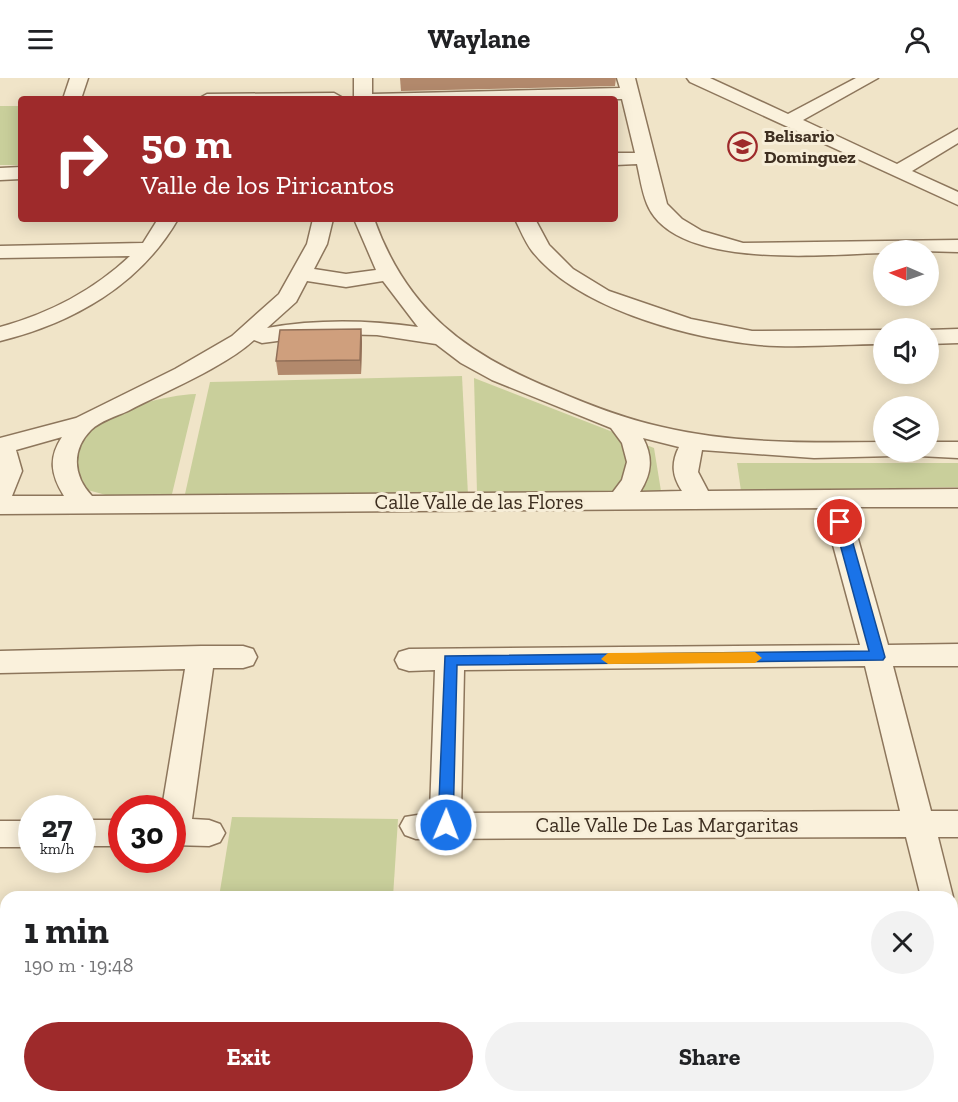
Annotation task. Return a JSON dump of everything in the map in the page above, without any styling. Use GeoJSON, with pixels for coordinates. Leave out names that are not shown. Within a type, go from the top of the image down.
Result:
{"type":"FeatureCollection","features":[{"type":"Feature","properties":{"kind":"street"},"geometry":{"type":"LineString","coordinates":[[73,96],[79,78]]}},
{"type":"Feature","properties":{"kind":"street"},"geometry":{"type":"LineString","coordinates":[[334,96],[335,78]]}},
{"type":"Feature","properties":{"kind":"street"},"geometry":{"type":"LineString","coordinates":[[363,78],[363,96]]}},
{"type":"Feature","properties":{"kind":"street"},"geometry":{"type":"LineString","coordinates":[[696,78],[958,199]]}},
{"type":"Feature","properties":{"kind":"street"},"geometry":{"type":"LineString","coordinates":[[788,121],[867,78]]}},
{"type":"Feature","properties":{"kind":"street"},"geometry":{"type":"LineString","coordinates":[[430,96],[628,86],[657,205],[670,221],[691,235],[716,244],[743,249],[958,246]]}},
{"type":"Feature","properties":{"kind":"street"},"geometry":{"type":"LineString","coordinates":[[897,171],[958,135]]}},
{"type":"Feature","properties":{"kind":"street"},"geometry":{"type":"LineString","coordinates":[[618,159],[645,158]]}},
{"type":"Feature","properties":{"kind":"street"},"geometry":{"type":"LineString","coordinates":[[0,174],[18,173]]}},
{"type":"Feature","properties":{"kind":"street"},"geometry":{"type":"LineString","coordinates":[[0,334],[24,328],[80,302],[115,280],[149,249],[166,222]]}},
{"type":"Feature","properties":{"kind":"street"},"geometry":{"type":"LineString","coordinates":[[0,496],[8,480],[10,468],[8,456],[1,446],[84,423],[183,374],[240,340],[288,297],[317,244],[322,222]]}},
{"type":"Feature","properties":{"kind":"street"},"geometry":{"type":"LineString","coordinates":[[365,222],[401,293],[445,339],[468,357],[517,383],[619,423],[695,441],[810,451],[873,450]]}},
{"type":"Feature","properties":{"kind":"street"},"geometry":{"type":"LineString","coordinates":[[527,222],[540,248],[566,273],[601,296],[675,321],[752,338],[873,337]]}},
{"type":"Feature","properties":{"kind":"street"},"geometry":{"type":"LineString","coordinates":[[0,252],[149,249]]}},
{"type":"Feature","properties":{"kind":"street"},"geometry":{"type":"LineString","coordinates":[[303,273],[336,282],[352,282],[389,273]]}},
{"type":"Feature","properties":{"kind":"street"},"geometry":{"type":"LineString","coordinates":[[240,340],[299,330],[349,327],[388,329],[445,339]]}},
{"type":"Feature","properties":{"kind":"street"},"geometry":{"type":"LineString","coordinates":[[939,336],[958,336]]}},
{"type":"Feature","properties":{"kind":"street"},"geometry":{"type":"LineString","coordinates":[[84,423],[66,450],[63,465],[72,493],[85,504]]}},
{"type":"Feature","properties":{"kind":"street"},"geometry":{"type":"LineString","coordinates":[[619,423],[634,442],[640,462],[638,476],[631,489],[619,501]]}},
{"type":"Feature","properties":{"kind":"street"},"geometry":{"type":"LineString","coordinates":[[695,441],[686,458],[685,477],[691,489],[702,501]]}},
{"type":"Feature","properties":{"kind":"street"},"geometry":{"type":"LineString","coordinates":[[939,450],[958,450]]}},
{"type":"Feature","properties":{"kind":"street","name":"Calle Valle de las Flores"},"geometry":{"type":"LineString","coordinates":[[0,505],[958,498]]}},
{"type":"Feature","properties":{"kind":"street"},"geometry":{"type":"LineString","coordinates":[[834,500],[878,657],[918,825],[936,891]]}},
{"type":"Feature","properties":{"kind":"street"},"geometry":{"type":"LineString","coordinates":[[410,660],[958,655]]}},
{"type":"Feature","properties":{"kind":"street"},"geometry":{"type":"LineString","coordinates":[[179,795],[201,657]]}},
{"type":"Feature","properties":{"kind":"street"},"geometry":{"type":"LineString","coordinates":[[0,662],[243,657]]}},
{"type":"Feature","properties":{"kind":"street","name":"Calle Valle De Las Margaritas"},"geometry":{"type":"LineString","coordinates":[[450,660],[431,825],[958,824]]}},
{"type":"Feature","properties":{"kind":"street"},"geometry":{"type":"LineString","coordinates":[[186,832],[209,833]]}},
{"type":"Feature","properties":{"kind":"street"},"geometry":{"type":"LineString","coordinates":[[0,834],[18,834]]}},
{"type":"Feature","properties":{"kind":"green space"},"geometry":{"type":"Polygon","coordinates":[[[0,106],[18,106],[18,165],[0,165],[0,106]]]}},
{"type":"Feature","properties":{"kind":"green space"},"geometry":{"type":"Polygon","coordinates":[[[462,376],[468,495],[185,494],[210,382],[462,376]]]}},
{"type":"Feature","properties":{"kind":"green space"},"geometry":{"type":"Polygon","coordinates":[[[474,378],[654,448],[661,491],[477,493],[474,378]]]}},
{"type":"Feature","properties":{"kind":"green space"},"geometry":{"type":"Polygon","coordinates":[[[196,394],[172,494],[161,499],[137,501],[75,486],[72,449],[91,427],[117,413],[143,404],[196,394]]]}},
{"type":"Feature","properties":{"kind":"green space"},"geometry":{"type":"Polygon","coordinates":[[[737,463],[958,463],[958,487],[741,491],[737,463]]]}},
{"type":"Feature","properties":{"kind":"green space"},"geometry":{"type":"Polygon","coordinates":[[[232,817],[398,819],[393,891],[220,891],[232,817]]]}},
{"type":"Feature","properties":{"kind":"building"},"geometry":{"type":"Polygon","coordinates":[[[361,329],[360,360],[276,361],[280,330],[361,329]]]}},
{"type":"Feature","properties":{"kind":"slow traffic"},"geometry":{"type":"LineString","coordinates":[[608,659],[755,658]]}},
{"type":"Feature","properties":{"kind":"place","name":"Belisario Dominguez"},"geometry":{"type":"Point","coordinates":[743,146]}},
{"type":"Feature","properties":{"kind":"route"},"geometry":{"type":"LineString","coordinates":[[446,825],[450,660],[878,657],[840,522]]}}]}
